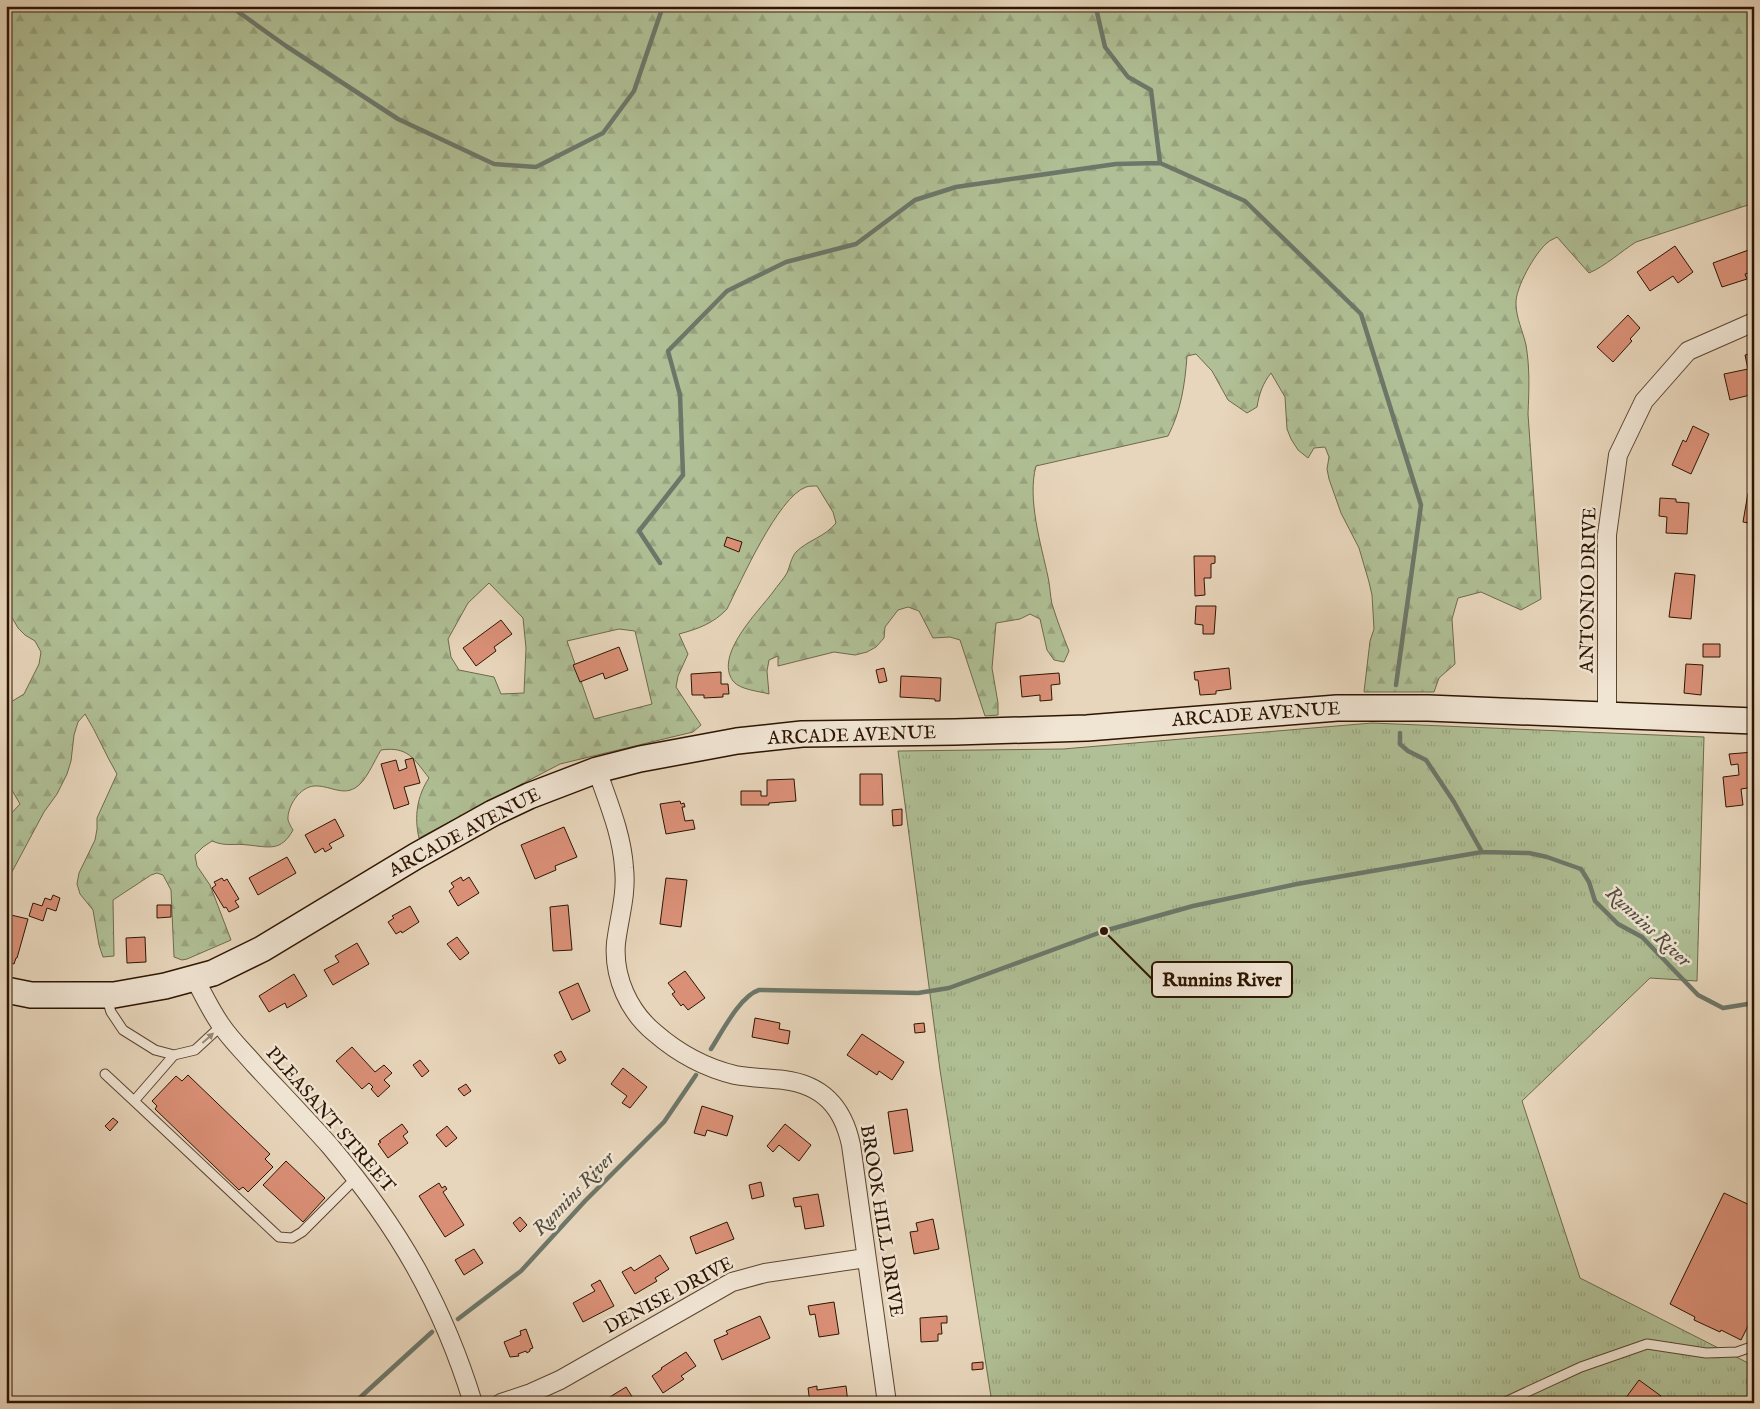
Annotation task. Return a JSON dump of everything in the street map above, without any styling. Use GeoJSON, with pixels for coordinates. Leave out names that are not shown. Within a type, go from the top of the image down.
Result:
{"type":"FeatureCollection","features":[{"type":"Feature","properties":{"kind":"main road","name":"ARCADE AVENUE"},"geometry":{"type":"LineString","coordinates":[[6,990],[31,995],[114,995],[140,992],[195,979],[249,957],[416,856],[493,814],[542,791],[597,770],[640,758],[737,741],[802,734],[1087,728],[1337,708],[1438,708],[1754,721]]}},
{"type":"Feature","properties":{"kind":"street","name":"ANTONIO DRIVE"},"geometry":{"type":"LineString","coordinates":[[1607,715],[1607,535],[1618,455],[1644,401],[1688,351],[1754,322]]}},
{"type":"Feature","properties":{"kind":"street","name":"BROOK HILL DRIVE"},"geometry":{"type":"LineString","coordinates":[[597,770],[622,849],[625,890],[616,945],[616,960],[623,990],[635,1013],[654,1033],[677,1050],[698,1061],[733,1074],[783,1080],[808,1086],[821,1093],[841,1114],[848,1130],[888,1403]]}},
{"type":"Feature","properties":{"kind":"street","name":"PLEASANT STREET"},"geometry":{"type":"LineString","coordinates":[[195,979],[221,1026],[329,1145],[395,1231],[418,1268],[454,1346],[473,1403]]}},
{"type":"Feature","properties":{"kind":"street","name":"DENISE DRIVE"},"geometry":{"type":"LineString","coordinates":[[501,1403],[532,1393],[560,1380],[732,1282],[765,1273],[866,1258]]}},
{"type":"Feature","properties":{"kind":"lane"},"geometry":{"type":"LineString","coordinates":[[106,994],[111,1012],[123,1030],[155,1050],[174,1055],[195,1050],[221,1026]]}},
{"type":"Feature","properties":{"kind":"lane"},"geometry":{"type":"LineString","coordinates":[[134,1101],[174,1055]]}},
{"type":"Feature","properties":{"kind":"lane"},"geometry":{"type":"LineString","coordinates":[[105,1074],[279,1237],[292,1238],[302,1232],[356,1178]]}},
{"type":"Feature","properties":{"kind":"lane"},"geometry":{"type":"LineString","coordinates":[[1503,1403],[1581,1367],[1647,1344],[1706,1353],[1737,1352],[1754,1346]]}},
{"type":"Feature","properties":{"kind":"green space"},"geometry":{"type":"Polygon","coordinates":[[[6,6],[1754,6],[1754,203],[1636,242],[1589,273],[1557,237],[1542,248],[1522,280],[1516,309],[1526,345],[1528,362],[1528,414],[1541,599],[1521,610],[1481,592],[1458,598],[1452,619],[1455,664],[1439,678],[1434,692],[1364,692],[1370,641],[1374,629],[1372,595],[1359,548],[1341,513],[1329,479],[1327,469],[1329,457],[1325,447],[1314,448],[1308,458],[1298,450],[1287,429],[1285,397],[1271,373],[1262,389],[1257,407],[1247,413],[1228,400],[1212,371],[1196,354],[1187,356],[1182,397],[1168,436],[1036,466],[1033,493],[1036,522],[1049,580],[1052,604],[1069,651],[1064,662],[1054,660],[1047,650],[1040,619],[1030,614],[1020,619],[996,623],[992,668],[998,703],[998,715],[985,716],[960,640],[950,637],[933,638],[919,611],[908,607],[898,610],[885,627],[884,638],[876,647],[867,652],[855,655],[834,652],[778,666],[778,656],[769,660],[767,671],[769,694],[745,688],[733,681],[729,671],[729,659],[740,634],[785,576],[796,552],[827,532],[836,523],[833,512],[817,486],[807,487],[795,494],[772,523],[727,609],[705,625],[679,634],[688,654],[678,676],[676,687],[701,725],[693,732],[560,764],[419,838],[417,815],[419,799],[429,778],[410,755],[398,750],[381,750],[366,776],[355,788],[340,791],[314,786],[299,794],[292,803],[288,815],[288,820],[293,830],[284,842],[279,845],[262,847],[212,841],[195,855],[197,866],[210,885],[231,940],[187,959],[182,960],[174,957],[171,890],[163,875],[157,873],[113,900],[114,956],[103,957],[93,910],[80,894],[77,884],[79,873],[95,840],[97,818],[117,774],[85,714],[78,722],[74,735],[71,761],[67,774],[57,794],[44,812],[6,883],[6,819],[20,804],[6,780],[6,705],[24,694],[39,664],[41,652],[35,641],[18,628],[6,607],[6,6]],[[489,583],[468,603],[448,639],[451,657],[459,670],[494,677],[501,694],[524,693],[526,648],[523,618],[489,583]],[[619,629],[567,641],[594,719],[652,704],[635,631],[619,629]]]}},
{"type":"Feature","properties":{"kind":"green space"},"geometry":{"type":"Polygon","coordinates":[[[1372,723],[1704,737],[1697,981],[1650,978],[1522,1101],[1580,1278],[1754,1366],[1754,1403],[992,1403],[940,1070],[898,751],[1063,749],[1372,723]]]}},
{"type":"Feature","properties":{"kind":"building"},"geometry":{"type":"Polygon","coordinates":[[[1675,246],[1693,272],[1678,283],[1673,276],[1650,291],[1637,272],[1675,246]]]}},
{"type":"Feature","properties":{"kind":"building"},"geometry":{"type":"Polygon","coordinates":[[[1754,248],[1754,271],[1745,274],[1747,279],[1722,287],[1713,263],[1754,248]]]}},
{"type":"Feature","properties":{"kind":"building"},"geometry":{"type":"Polygon","coordinates":[[[1628,315],[1640,328],[1630,339],[1632,341],[1613,362],[1597,347],[1628,315]]]}},
{"type":"Feature","properties":{"kind":"building"},"geometry":{"type":"Polygon","coordinates":[[[1754,353],[1754,394],[1730,400],[1724,374],[1748,369],[1745,355],[1754,353]]]}},
{"type":"Feature","properties":{"kind":"building"},"geometry":{"type":"Polygon","coordinates":[[[1693,426],[1709,434],[1691,474],[1672,465],[1683,440],[1686,442],[1693,426]]]}},
{"type":"Feature","properties":{"kind":"building"},"geometry":{"type":"Polygon","coordinates":[[[1748,493],[1754,494],[1754,524],[1743,522],[1748,493]]]}},
{"type":"Feature","properties":{"kind":"building"},"geometry":{"type":"Polygon","coordinates":[[[1660,498],[1676,499],[1676,502],[1689,503],[1687,534],[1666,533],[1667,517],[1659,516],[1660,498]]]}},
{"type":"Feature","properties":{"kind":"building"},"geometry":{"type":"Polygon","coordinates":[[[727,537],[742,542],[739,552],[724,546],[727,537]]]}},
{"type":"Feature","properties":{"kind":"building"},"geometry":{"type":"Polygon","coordinates":[[[1194,556],[1215,556],[1215,563],[1211,564],[1211,578],[1204,578],[1205,595],[1195,596],[1194,556]]]}},
{"type":"Feature","properties":{"kind":"building"},"geometry":{"type":"Polygon","coordinates":[[[1675,573],[1695,575],[1691,619],[1669,617],[1675,573]]]}},
{"type":"Feature","properties":{"kind":"building"},"geometry":{"type":"Polygon","coordinates":[[[1196,606],[1216,606],[1214,634],[1203,634],[1203,625],[1195,624],[1196,606]]]}},
{"type":"Feature","properties":{"kind":"building"},"geometry":{"type":"Polygon","coordinates":[[[501,620],[512,634],[494,647],[496,651],[476,666],[463,648],[501,620]]]}},
{"type":"Feature","properties":{"kind":"building"},"geometry":{"type":"Polygon","coordinates":[[[1703,644],[1720,644],[1720,657],[1703,657],[1703,644]]]}},
{"type":"Feature","properties":{"kind":"building"},"geometry":{"type":"Polygon","coordinates":[[[619,647],[628,670],[605,679],[603,673],[580,682],[573,665],[619,647]]]}},
{"type":"Feature","properties":{"kind":"building"},"geometry":{"type":"Polygon","coordinates":[[[1686,664],[1703,665],[1701,695],[1684,693],[1686,664]]]}},
{"type":"Feature","properties":{"kind":"building"},"geometry":{"type":"Polygon","coordinates":[[[884,668],[887,681],[879,683],[876,670],[884,668]]]}},
{"type":"Feature","properties":{"kind":"building"},"geometry":{"type":"Polygon","coordinates":[[[1229,668],[1231,689],[1216,691],[1216,694],[1200,695],[1198,680],[1195,680],[1194,672],[1229,668]]]}},
{"type":"Feature","properties":{"kind":"building"},"geometry":{"type":"Polygon","coordinates":[[[721,672],[721,684],[728,684],[729,694],[723,694],[723,697],[704,698],[704,695],[692,695],[691,674],[721,672]]]}},
{"type":"Feature","properties":{"kind":"building"},"geometry":{"type":"Polygon","coordinates":[[[1059,673],[1060,684],[1051,685],[1052,700],[1040,701],[1040,695],[1022,697],[1020,676],[1059,673]]]}},
{"type":"Feature","properties":{"kind":"building"},"geometry":{"type":"Polygon","coordinates":[[[901,676],[941,678],[940,701],[900,697],[901,676]]]}},
{"type":"Feature","properties":{"kind":"building"},"geometry":{"type":"Polygon","coordinates":[[[1754,752],[1754,787],[1741,789],[1743,805],[1726,807],[1723,777],[1739,775],[1738,764],[1731,765],[1729,754],[1754,752]]]}},
{"type":"Feature","properties":{"kind":"building"},"geometry":{"type":"Polygon","coordinates":[[[413,758],[420,783],[404,787],[409,804],[394,809],[381,764],[396,760],[399,771],[407,768],[405,760],[413,758]]]}},
{"type":"Feature","properties":{"kind":"building"},"geometry":{"type":"Polygon","coordinates":[[[860,774],[882,774],[883,805],[860,805],[860,774]]]}},
{"type":"Feature","properties":{"kind":"building"},"geometry":{"type":"Polygon","coordinates":[[[794,779],[796,801],[769,803],[769,805],[741,805],[741,791],[761,791],[761,796],[767,796],[767,780],[794,779]]]}},
{"type":"Feature","properties":{"kind":"building"},"geometry":{"type":"Polygon","coordinates":[[[680,801],[681,804],[684,803],[685,807],[682,807],[685,821],[693,820],[695,829],[666,834],[660,804],[680,801]]]}},
{"type":"Feature","properties":{"kind":"building"},"geometry":{"type":"Polygon","coordinates":[[[902,809],[902,825],[893,826],[892,810],[902,809]]]}},
{"type":"Feature","properties":{"kind":"building"},"geometry":{"type":"Polygon","coordinates":[[[335,819],[344,836],[329,844],[332,848],[325,852],[323,848],[315,853],[305,835],[335,819]]]}},
{"type":"Feature","properties":{"kind":"building"},"geometry":{"type":"Polygon","coordinates":[[[564,827],[577,857],[555,866],[556,870],[535,879],[521,845],[564,827]]]}},
{"type":"Feature","properties":{"kind":"building"},"geometry":{"type":"Polygon","coordinates":[[[287,857],[296,873],[258,895],[249,878],[287,857]]]}},
{"type":"Feature","properties":{"kind":"building"},"geometry":{"type":"Polygon","coordinates":[[[461,877],[463,881],[469,877],[479,893],[458,906],[449,891],[454,887],[451,883],[461,877]]]}},
{"type":"Feature","properties":{"kind":"building"},"geometry":{"type":"Polygon","coordinates":[[[222,878],[224,881],[227,879],[239,899],[235,901],[239,907],[229,912],[226,907],[224,908],[212,888],[216,885],[214,882],[222,878]]]}},
{"type":"Feature","properties":{"kind":"building"},"geometry":{"type":"Polygon","coordinates":[[[666,878],[687,880],[681,927],[660,924],[666,878]]]}},
{"type":"Feature","properties":{"kind":"building"},"geometry":{"type":"Polygon","coordinates":[[[53,895],[60,898],[56,911],[47,908],[43,921],[29,916],[33,903],[42,906],[45,898],[51,900],[53,895]]]}},
{"type":"Feature","properties":{"kind":"building"},"geometry":{"type":"Polygon","coordinates":[[[157,905],[171,905],[171,917],[157,918],[157,905]]]}},
{"type":"Feature","properties":{"kind":"building"},"geometry":{"type":"Polygon","coordinates":[[[568,905],[572,950],[553,951],[550,907],[568,905]]]}},
{"type":"Feature","properties":{"kind":"building"},"geometry":{"type":"Polygon","coordinates":[[[410,906],[419,922],[402,933],[401,931],[396,934],[388,922],[394,918],[392,916],[410,906]]]}},
{"type":"Feature","properties":{"kind":"building"},"geometry":{"type":"Polygon","coordinates":[[[11,915],[28,919],[14,964],[6,962],[6,933],[11,915]]]}},
{"type":"Feature","properties":{"kind":"building"},"geometry":{"type":"Polygon","coordinates":[[[145,937],[146,962],[127,963],[126,938],[145,937]]]}},
{"type":"Feature","properties":{"kind":"building"},"geometry":{"type":"Polygon","coordinates":[[[457,937],[469,953],[460,960],[447,944],[457,937]]]}},
{"type":"Feature","properties":{"kind":"building"},"geometry":{"type":"Polygon","coordinates":[[[357,943],[369,964],[333,985],[324,970],[339,962],[335,956],[357,943]]]}},
{"type":"Feature","properties":{"kind":"building"},"geometry":{"type":"Polygon","coordinates":[[[685,971],[705,998],[688,1010],[683,1004],[681,1006],[672,994],[675,992],[668,983],[685,971]]]}},
{"type":"Feature","properties":{"kind":"building"},"geometry":{"type":"Polygon","coordinates":[[[294,974],[307,996],[287,1008],[285,1003],[269,1012],[259,996],[294,974]]]}},
{"type":"Feature","properties":{"kind":"building"},"geometry":{"type":"Polygon","coordinates":[[[578,983],[590,1011],[572,1020],[559,992],[578,983]]]}},
{"type":"Feature","properties":{"kind":"building"},"geometry":{"type":"Polygon","coordinates":[[[755,1018],[780,1023],[779,1029],[790,1031],[788,1044],[752,1037],[755,1018]]]}},
{"type":"Feature","properties":{"kind":"building"},"geometry":{"type":"Polygon","coordinates":[[[924,1023],[925,1032],[915,1033],[914,1024],[924,1023]]]}},
{"type":"Feature","properties":{"kind":"building"},"geometry":{"type":"Polygon","coordinates":[[[862,1034],[904,1062],[892,1080],[879,1071],[877,1075],[847,1055],[862,1034]]]}},
{"type":"Feature","properties":{"kind":"building"},"geometry":{"type":"Polygon","coordinates":[[[352,1047],[375,1072],[384,1065],[392,1073],[384,1080],[390,1086],[378,1097],[371,1089],[373,1087],[369,1083],[362,1089],[336,1061],[352,1047]]]}},
{"type":"Feature","properties":{"kind":"building"},"geometry":{"type":"Polygon","coordinates":[[[561,1051],[566,1060],[559,1064],[554,1055],[561,1051]]]}},
{"type":"Feature","properties":{"kind":"building"},"geometry":{"type":"Polygon","coordinates":[[[420,1060],[429,1071],[422,1077],[413,1065],[420,1060]]]}},
{"type":"Feature","properties":{"kind":"building"},"geometry":{"type":"Polygon","coordinates":[[[623,1068],[647,1087],[630,1108],[622,1103],[627,1096],[611,1084],[623,1068]]]}},
{"type":"Feature","properties":{"kind":"building"},"geometry":{"type":"Polygon","coordinates":[[[188,1075],[270,1154],[265,1159],[273,1167],[248,1192],[243,1187],[239,1190],[155,1109],[157,1106],[152,1101],[176,1076],[182,1081],[188,1075]]]}},
{"type":"Feature","properties":{"kind":"building"},"geometry":{"type":"Polygon","coordinates":[[[466,1084],[471,1091],[464,1096],[458,1089],[466,1084]]]}},
{"type":"Feature","properties":{"kind":"building"},"geometry":{"type":"Polygon","coordinates":[[[702,1106],[733,1116],[727,1136],[707,1130],[705,1136],[694,1133],[702,1106]]]}},
{"type":"Feature","properties":{"kind":"building"},"geometry":{"type":"Polygon","coordinates":[[[907,1109],[913,1151],[894,1154],[888,1112],[907,1109]]]}},
{"type":"Feature","properties":{"kind":"building"},"geometry":{"type":"Polygon","coordinates":[[[113,1118],[118,1122],[110,1131],[105,1126],[113,1118]]]}},
{"type":"Feature","properties":{"kind":"building"},"geometry":{"type":"Polygon","coordinates":[[[402,1124],[408,1132],[403,1136],[408,1143],[388,1158],[378,1144],[381,1142],[379,1141],[402,1124]]]}},
{"type":"Feature","properties":{"kind":"building"},"geometry":{"type":"Polygon","coordinates":[[[785,1124],[811,1145],[799,1161],[779,1145],[773,1152],[767,1146],[785,1124]]]}},
{"type":"Feature","properties":{"kind":"building"},"geometry":{"type":"Polygon","coordinates":[[[447,1126],[457,1138],[446,1147],[436,1135],[447,1126]]]}},
{"type":"Feature","properties":{"kind":"building"},"geometry":{"type":"Polygon","coordinates":[[[286,1161],[325,1198],[303,1222],[263,1185],[286,1161]]]}},
{"type":"Feature","properties":{"kind":"building"},"geometry":{"type":"Polygon","coordinates":[[[761,1182],[764,1196],[752,1199],[749,1185],[761,1182]]]}},
{"type":"Feature","properties":{"kind":"building"},"geometry":{"type":"Polygon","coordinates":[[[439,1183],[442,1188],[445,1186],[447,1189],[443,1192],[464,1225],[445,1237],[419,1196],[439,1183]]]}},
{"type":"Feature","properties":{"kind":"building"},"geometry":{"type":"Polygon","coordinates":[[[1724,1193],[1754,1207],[1754,1314],[1741,1340],[1694,1320],[1695,1317],[1670,1304],[1724,1193]]]}},
{"type":"Feature","properties":{"kind":"building"},"geometry":{"type":"Polygon","coordinates":[[[818,1194],[824,1226],[805,1229],[801,1206],[795,1207],[793,1198],[818,1194]]]}},
{"type":"Feature","properties":{"kind":"building"},"geometry":{"type":"Polygon","coordinates":[[[520,1217],[527,1225],[520,1232],[513,1223],[520,1217]]]}},
{"type":"Feature","properties":{"kind":"building"},"geometry":{"type":"Polygon","coordinates":[[[933,1219],[939,1249],[914,1254],[910,1232],[918,1231],[916,1223],[933,1219]]]}},
{"type":"Feature","properties":{"kind":"building"},"geometry":{"type":"Polygon","coordinates":[[[727,1222],[734,1239],[696,1254],[690,1237],[727,1222]]]}},
{"type":"Feature","properties":{"kind":"building"},"geometry":{"type":"Polygon","coordinates":[[[474,1249],[483,1263],[464,1275],[455,1260],[474,1249]]]}},
{"type":"Feature","properties":{"kind":"building"},"geometry":{"type":"Polygon","coordinates":[[[660,1255],[669,1269],[655,1278],[657,1281],[635,1294],[622,1272],[631,1267],[634,1271],[660,1255]]]}},
{"type":"Feature","properties":{"kind":"building"},"geometry":{"type":"Polygon","coordinates":[[[600,1280],[614,1306],[583,1322],[573,1303],[595,1291],[591,1285],[600,1280]]]}},
{"type":"Feature","properties":{"kind":"building"},"geometry":{"type":"Polygon","coordinates":[[[834,1302],[839,1334],[819,1337],[815,1314],[810,1315],[808,1306],[834,1302]]]}},
{"type":"Feature","properties":{"kind":"building"},"geometry":{"type":"Polygon","coordinates":[[[760,1316],[770,1338],[722,1360],[714,1340],[728,1334],[726,1331],[760,1316]]]}},
{"type":"Feature","properties":{"kind":"building"},"geometry":{"type":"Polygon","coordinates":[[[947,1316],[947,1323],[941,1323],[942,1334],[938,1334],[938,1341],[921,1342],[920,1318],[947,1316]]]}},
{"type":"Feature","properties":{"kind":"building"},"geometry":{"type":"Polygon","coordinates":[[[526,1329],[533,1348],[527,1353],[526,1351],[518,1354],[519,1356],[510,1357],[504,1342],[521,1335],[520,1331],[526,1329]]]}},
{"type":"Feature","properties":{"kind":"building"},"geometry":{"type":"Polygon","coordinates":[[[686,1352],[696,1366],[681,1376],[684,1379],[663,1393],[652,1376],[686,1352]]]}},
{"type":"Feature","properties":{"kind":"building"},"geometry":{"type":"Polygon","coordinates":[[[983,1362],[983,1369],[972,1370],[972,1363],[983,1362]]]}},
{"type":"Feature","properties":{"kind":"building"},"geometry":{"type":"Polygon","coordinates":[[[1639,1380],[1661,1396],[1656,1403],[1622,1403],[1639,1380]]]}},
{"type":"Feature","properties":{"kind":"building"},"geometry":{"type":"Polygon","coordinates":[[[817,1386],[817,1390],[846,1386],[848,1403],[810,1403],[808,1388],[817,1386]]]}},
{"type":"Feature","properties":{"kind":"building"},"geometry":{"type":"Polygon","coordinates":[[[626,1387],[636,1403],[607,1403],[605,1400],[626,1387]]]}},
{"type":"Feature","properties":{"kind":"waterway"},"geometry":{"type":"LineString","coordinates":[[230,6],[286,46],[398,119],[494,164],[536,167],[603,133],[634,91],[663,6]]}},
{"type":"Feature","properties":{"kind":"waterway"},"geometry":{"type":"LineString","coordinates":[[1093,6],[1096,8],[1105,47],[1128,77],[1151,90],[1160,163]]}},
{"type":"Feature","properties":{"kind":"waterway"},"geometry":{"type":"LineString","coordinates":[[660,563],[639,531],[683,475],[680,395],[668,351],[727,291],[786,262],[856,244],[915,200],[956,187],[1116,164],[1160,163],[1245,201],[1361,314],[1421,505],[1396,685]]}},
{"type":"Feature","properties":{"kind":"waterway"},"geometry":{"type":"LineString","coordinates":[[1400,733],[1400,744],[1408,751],[1426,760],[1454,802],[1482,852]]}},
{"type":"Feature","properties":{"kind":"waterway","name":"Runnins River"},"geometry":{"type":"LineString","coordinates":[[711,1049],[738,1007],[745,999],[759,990],[918,993],[949,988],[1104,931],[1193,906],[1297,884],[1482,852],[1529,853],[1581,869],[1589,882],[1595,901],[1618,924],[1642,937],[1698,995],[1723,1008],[1754,1003]]}},
{"type":"Feature","properties":{"kind":"waterway","name":"Runnins River"},"geometry":{"type":"LineString","coordinates":[[458,1319],[521,1271],[585,1201],[664,1122],[696,1075]]}},
{"type":"Feature","properties":{"kind":"waterway","name":"Runnins River"},"geometry":{"type":"LineString","coordinates":[[354,1403],[432,1332]]}},
{"type":"Feature","properties":{"kind":"place","name":"Runnins River"},"geometry":{"type":"Point","coordinates":[1104,931]}}]}
